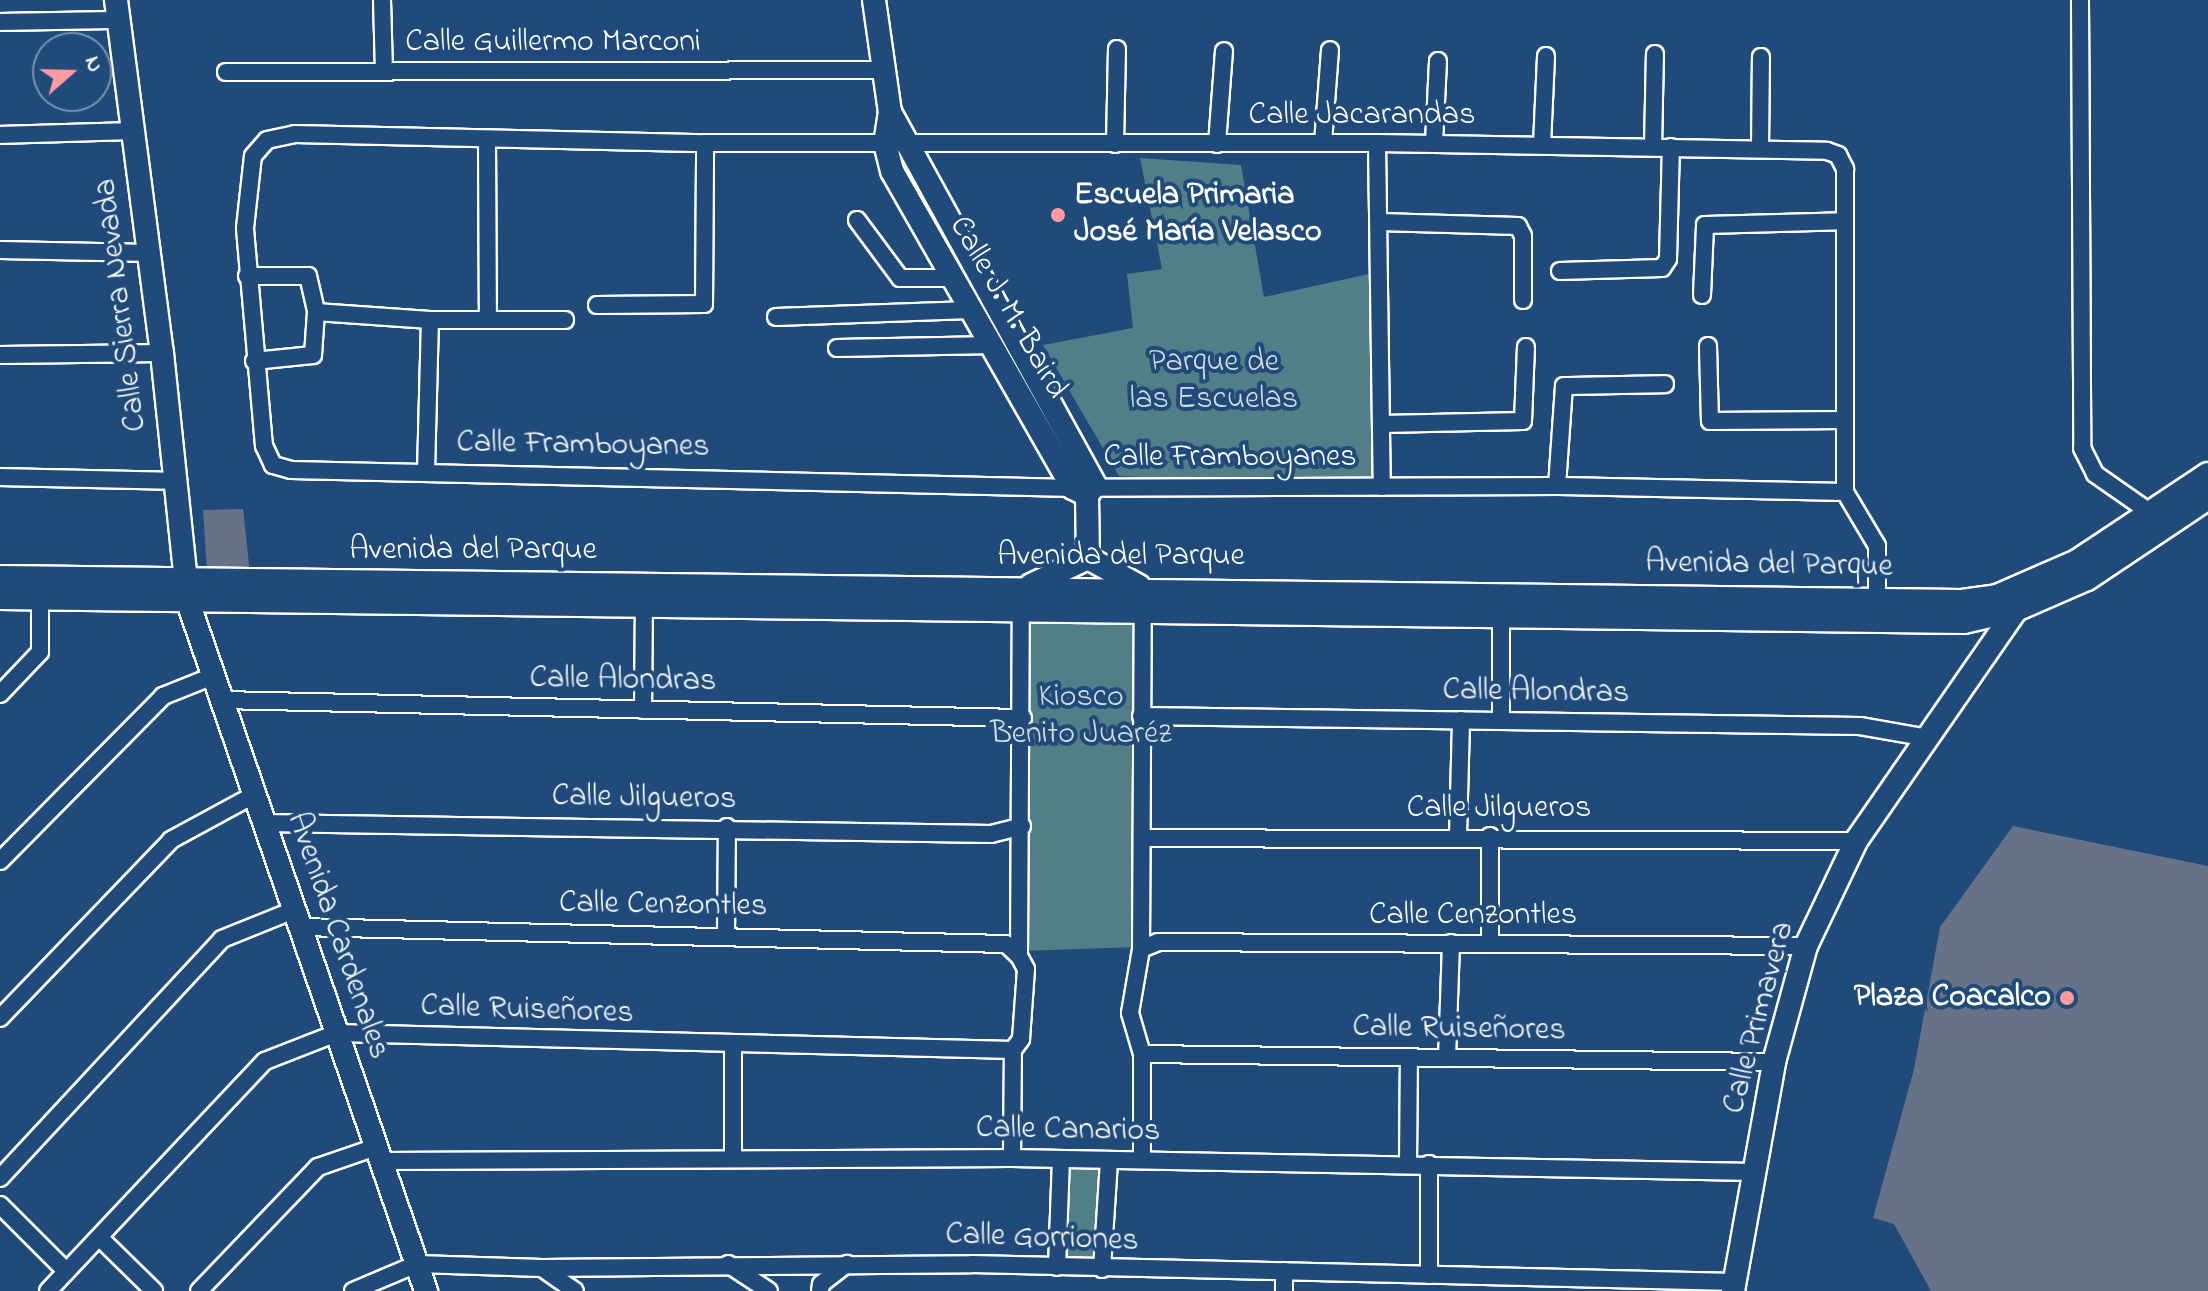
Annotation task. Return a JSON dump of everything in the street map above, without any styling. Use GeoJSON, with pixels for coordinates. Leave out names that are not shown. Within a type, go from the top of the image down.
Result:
{"type":"FeatureCollection","features":[{"type":"Feature","properties":{"kind":"street"},"geometry":{"type":"LineString","coordinates":[[382,0],[384,71]]}},
{"type":"Feature","properties":{"kind":"street"},"geometry":{"type":"LineString","coordinates":[[874,0],[881,70],[890,112],[885,143]]}},
{"type":"Feature","properties":{"kind":"street"},"geometry":{"type":"LineString","coordinates":[[2080,0],[2082,448],[2095,474],[2159,519]]}},
{"type":"Feature","properties":{"kind":"street"},"geometry":{"type":"LineString","coordinates":[[0,22],[117,10]]}},
{"type":"Feature","properties":{"kind":"street","name":"Calle Sierra Nevada"},"geometry":{"type":"LineString","coordinates":[[117,10],[150,253],[173,481],[188,592]]}},
{"type":"Feature","properties":{"kind":"street"},"geometry":{"type":"LineString","coordinates":[[1115,144],[1117,49]]}},
{"type":"Feature","properties":{"kind":"street"},"geometry":{"type":"LineString","coordinates":[[1323,143],[1330,50]]}},
{"type":"Feature","properties":{"kind":"street"},"geometry":{"type":"LineString","coordinates":[[1217,144],[1224,51]]}},
{"type":"Feature","properties":{"kind":"street"},"geometry":{"type":"LineString","coordinates":[[1653,147],[1655,54]]}},
{"type":"Feature","properties":{"kind":"street"},"geometry":{"type":"LineString","coordinates":[[1542,145],[1546,56]]}},
{"type":"Feature","properties":{"kind":"street"},"geometry":{"type":"LineString","coordinates":[[1760,148],[1761,57]]}},
{"type":"Feature","properties":{"kind":"street"},"geometry":{"type":"LineString","coordinates":[[1434,143],[1438,61]]}},
{"type":"Feature","properties":{"kind":"street","name":"Calle Guillermo Marconi"},"geometry":{"type":"LineString","coordinates":[[226,72],[881,70]]}},
{"type":"Feature","properties":{"kind":"street","name":"Calle J. M. Baird"},"geometry":{"type":"LineString","coordinates":[[890,112],[910,142],[1085,489],[1088,558]]}},
{"type":"Feature","properties":{"kind":"street"},"geometry":{"type":"LineString","coordinates":[[0,135],[133,131]]}},
{"type":"Feature","properties":{"kind":"street","name":"Calle Framboyanes"},"geometry":{"type":"LineString","coordinates":[[885,143],[487,140],[295,134],[267,140],[253,156],[245,228],[254,361],[264,446],[273,465],[291,470],[1085,489],[1557,486],[1845,492]]}},
{"type":"Feature","properties":{"kind":"street"},"geometry":{"type":"LineString","coordinates":[[487,140],[488,320]]}},
{"type":"Feature","properties":{"kind":"street"},"geometry":{"type":"LineString","coordinates":[[597,305],[704,304],[705,143]]}},
{"type":"Feature","properties":{"kind":"street","name":"Calle Jacarandas"},"geometry":{"type":"LineString","coordinates":[[885,143],[1434,143],[1760,148],[1838,155],[1845,169],[1844,221]]}},
{"type":"Feature","properties":{"kind":"street","name":"Calle J. M. Baird"},"geometry":{"type":"LineString","coordinates":[[885,143],[892,171],[970,310],[1085,489]]}},
{"type":"Feature","properties":{"kind":"street"},"geometry":{"type":"LineString","coordinates":[[1377,143],[1382,487]]}},
{"type":"Feature","properties":{"kind":"street"},"geometry":{"type":"LineString","coordinates":[[1560,271],[1662,268],[1668,259],[1671,147]]}},
{"type":"Feature","properties":{"kind":"street"},"geometry":{"type":"LineString","coordinates":[[857,220],[900,278],[952,278]]}},
{"type":"Feature","properties":{"kind":"street"},"geometry":{"type":"LineString","coordinates":[[1702,295],[1705,225],[1844,221],[1845,492],[1877,546],[1877,600]]}},
{"type":"Feature","properties":{"kind":"street"},"geometry":{"type":"LineString","coordinates":[[1379,222],[1518,226],[1523,236],[1523,300]]}},
{"type":"Feature","properties":{"kind":"street"},"geometry":{"type":"LineString","coordinates":[[0,250],[150,253]]}},
{"type":"Feature","properties":{"kind":"street"},"geometry":{"type":"LineString","coordinates":[[247,276],[308,276],[316,312],[313,355],[254,361]]}},
{"type":"Feature","properties":{"kind":"street"},"geometry":{"type":"LineString","coordinates":[[776,317],[970,310]]}},
{"type":"Feature","properties":{"kind":"street"},"geometry":{"type":"LineString","coordinates":[[316,312],[430,320],[565,320]]}},
{"type":"Feature","properties":{"kind":"street"},"geometry":{"type":"LineString","coordinates":[[426,472],[430,320]]}},
{"type":"Feature","properties":{"kind":"street"},"geometry":{"type":"LineString","coordinates":[[837,348],[994,345]]}},
{"type":"Feature","properties":{"kind":"street"},"geometry":{"type":"LineString","coordinates":[[1708,346],[1710,421],[1845,420]]}},
{"type":"Feature","properties":{"kind":"street"},"geometry":{"type":"LineString","coordinates":[[1382,424],[1523,421],[1526,347]]}},
{"type":"Feature","properties":{"kind":"street"},"geometry":{"type":"LineString","coordinates":[[0,355],[162,353]]}},
{"type":"Feature","properties":{"kind":"street"},"geometry":{"type":"LineString","coordinates":[[1557,486],[1564,386],[1665,384]]}},
{"type":"Feature","properties":{"kind":"street","name":"Avenida del Parque"},"geometry":{"type":"LineString","coordinates":[[1143,598],[1501,613],[1964,622],[2016,610],[2087,579],[2208,474]]}},
{"type":"Feature","properties":{"kind":"street"},"geometry":{"type":"LineString","coordinates":[[0,477],[173,481]]}},
{"type":"Feature","properties":{"kind":"street","name":"Avenida del Parque"},"geometry":{"type":"LineString","coordinates":[[0,577],[188,592],[644,604],[1143,598],[1962,601],[2034,582],[2208,498]]}},
{"type":"Feature","properties":{"kind":"street"},"geometry":{"type":"LineString","coordinates":[[1012,1158],[1013,1050],[1021,1039],[1026,969],[1019,956],[1022,599],[1088,558],[1143,598],[1141,949],[1130,1013],[1142,1054],[1142,1160]]}},
{"type":"Feature","properties":{"kind":"street","name":"Calle Primavera"},"geometry":{"type":"LineString","coordinates":[[1734,1287],[1774,1062],[1806,946],[1856,841],[2034,582]]}},
{"type":"Feature","properties":{"kind":"street","name":"Avenida del Parque"},"geometry":{"type":"LineString","coordinates":[[0,598],[188,592],[1022,599]]}},
{"type":"Feature","properties":{"kind":"street","name":"Avenida Cardenales"},"geometry":{"type":"LineString","coordinates":[[188,592],[221,700],[426,1291]]}},
{"type":"Feature","properties":{"kind":"street"},"geometry":{"type":"LineString","coordinates":[[0,694],[40,652],[40,599]]}},
{"type":"Feature","properties":{"kind":"street"},"geometry":{"type":"LineString","coordinates":[[643,710],[644,604]]}},
{"type":"Feature","properties":{"kind":"street"},"geometry":{"type":"LineString","coordinates":[[1501,613],[1501,721]]}},
{"type":"Feature","properties":{"kind":"street"},"geometry":{"type":"LineString","coordinates":[[0,861],[163,696],[213,676]]}},
{"type":"Feature","properties":{"kind":"street","name":"Calle Alondras"},"geometry":{"type":"LineString","coordinates":[[221,700],[1023,718]]}},
{"type":"Feature","properties":{"kind":"street","name":"Calle Alondras"},"geometry":{"type":"LineString","coordinates":[[1141,716],[1860,726],[1929,738]]}},
{"type":"Feature","properties":{"kind":"street"},"geometry":{"type":"LineString","coordinates":[[1458,836],[1461,720]]}},
{"type":"Feature","properties":{"kind":"street"},"geometry":{"type":"LineString","coordinates":[[0,1018],[171,840],[254,795]]}},
{"type":"Feature","properties":{"kind":"street","name":"Calle Jilgueros"},"geometry":{"type":"LineString","coordinates":[[264,823],[727,827],[991,834],[1022,826]]}},
{"type":"Feature","properties":{"kind":"street"},"geometry":{"type":"LineString","coordinates":[[726,935],[727,827]]}},
{"type":"Feature","properties":{"kind":"street"},"geometry":{"type":"LineString","coordinates":[[1490,836],[1490,944]]}},
{"type":"Feature","properties":{"kind":"street","name":"Calle Jilgueros"},"geometry":{"type":"LineString","coordinates":[[1142,838],[1490,836],[1856,841]]}},
{"type":"Feature","properties":{"kind":"street","name":"Calle Cenzontles"},"geometry":{"type":"LineString","coordinates":[[0,1178],[222,939],[297,919],[1006,944],[1019,956]]}},
{"type":"Feature","properties":{"kind":"street","name":"Calle Cenzontles"},"geometry":{"type":"LineString","coordinates":[[1141,949],[1158,942],[1806,946]]}},
{"type":"Feature","properties":{"kind":"street"},"geometry":{"type":"LineString","coordinates":[[1447,1058],[1451,943]]}},
{"type":"Feature","properties":{"kind":"street","name":"Calle Ruiseñores"},"geometry":{"type":"LineString","coordinates":[[48,1291],[265,1061],[337,1033],[1013,1050]]}},
{"type":"Feature","properties":{"kind":"street"},"geometry":{"type":"LineString","coordinates":[[733,1045],[733,1158]]}},
{"type":"Feature","properties":{"kind":"street","name":"Calle Ruiseñores"},"geometry":{"type":"LineString","coordinates":[[1142,1054],[1774,1062]]}},
{"type":"Feature","properties":{"kind":"street"},"geometry":{"type":"LineString","coordinates":[[1408,1164],[1409,1057]]}},
{"type":"Feature","properties":{"kind":"street","name":"Calle Canarios"},"geometry":{"type":"LineString","coordinates":[[209,1288],[318,1167],[379,1154],[1012,1158],[1755,1172]]}},
{"type":"Feature","properties":{"kind":"street"},"geometry":{"type":"LineString","coordinates":[[1057,1267],[1061,1160]]}},
{"type":"Feature","properties":{"kind":"street"},"geometry":{"type":"LineString","coordinates":[[1102,1269],[1109,1162]]}},
{"type":"Feature","properties":{"kind":"street"},"geometry":{"type":"LineString","coordinates":[[1429,1164],[1429,1275]]}},
{"type":"Feature","properties":{"kind":"street"},"geometry":{"type":"LineString","coordinates":[[0,1205],[66,1271]]}},
{"type":"Feature","properties":{"kind":"street"},"geometry":{"type":"LineString","coordinates":[[100,1238],[154,1291]]}},
{"type":"Feature","properties":{"kind":"street","name":"Calle Gorriones"},"geometry":{"type":"LineString","coordinates":[[353,1291],[417,1264],[542,1268],[728,1264],[1057,1267],[1429,1275],[1734,1287]]}},
{"type":"Feature","properties":{"kind":"street"},"geometry":{"type":"LineString","coordinates":[[728,1264],[769,1291]]}},
{"type":"Feature","properties":{"kind":"street"},"geometry":{"type":"LineString","coordinates":[[820,1291],[821,1284],[847,1264]]}},
{"type":"Feature","properties":{"kind":"street"},"geometry":{"type":"LineString","coordinates":[[542,1268],[575,1291]]}},
{"type":"Feature","properties":{"kind":"street"},"geometry":{"type":"LineString","coordinates":[[1284,1271],[1284,1291]]}},
{"type":"Feature","properties":{"kind":"green space","name":"Parque de las Escuelas"},"geometry":{"type":"Polygon","coordinates":[[[1140,158],[1241,165],[1264,297],[1378,272],[1382,487],[1119,476],[1043,345],[1133,328],[1127,274],[1162,269],[1140,158]]]}},
{"type":"Feature","properties":{"kind":"green space","name":"Kiosco Benito Juaréz"},"geometry":{"type":"Polygon","coordinates":[[[1143,608],[1138,947],[1020,951],[1021,609],[1143,608]]]}},
{"type":"Feature","properties":{"kind":"green space"},"geometry":{"type":"Polygon","coordinates":[[[1061,1160],[1109,1162],[1102,1269],[1057,1267],[1061,1160]]]}},
{"type":"Feature","properties":{"kind":"building"},"geometry":{"type":"Polygon","coordinates":[[[243,509],[250,574],[207,572],[203,510],[243,509]]]}},
{"type":"Feature","properties":{"kind":"building","name":"Plaza Coacalco"},"geometry":{"type":"Polygon","coordinates":[[[2013,826],[2208,866],[2208,1291],[1931,1291],[1894,1224],[1873,1218],[1914,1069],[1940,927],[2013,826]]]}},
{"type":"Feature","properties":{"kind":"place","name":"Escuela Primaria José María Velasco"},"geometry":{"type":"Point","coordinates":[1058,215]}},
{"type":"Feature","properties":{"kind":"place","name":"Plaza Coacalco"},"geometry":{"type":"Point","coordinates":[2067,998]}}]}
